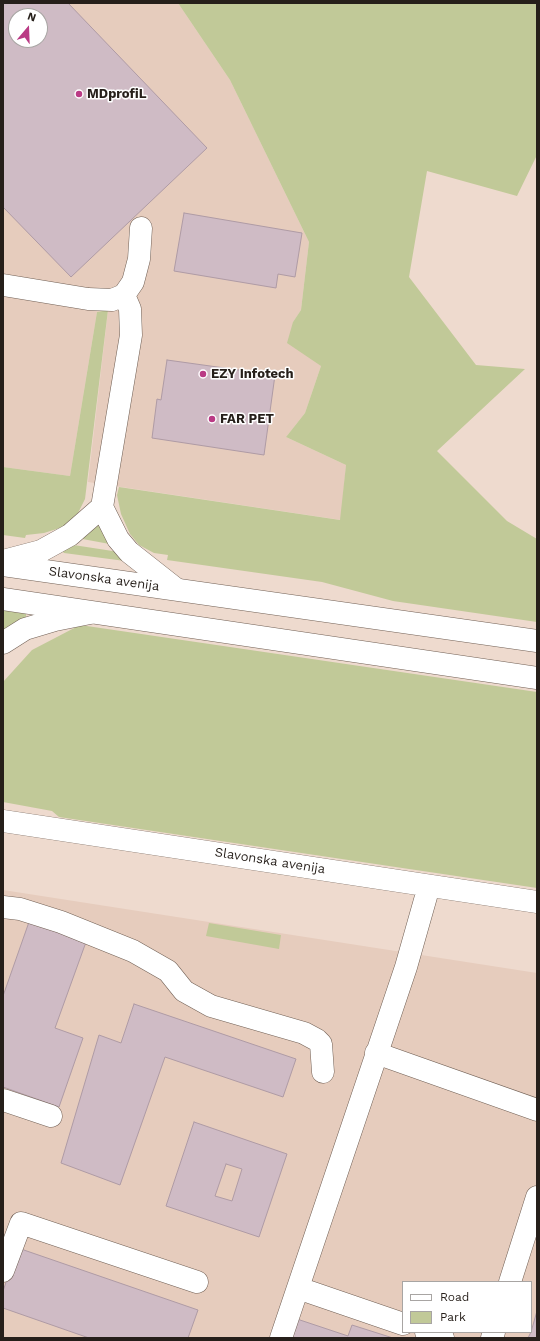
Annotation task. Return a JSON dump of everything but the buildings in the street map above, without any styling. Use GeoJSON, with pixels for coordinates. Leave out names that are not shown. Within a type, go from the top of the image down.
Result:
{"type":"FeatureCollection","features":[{"type":"Feature","properties":{"kind":"street"},"geometry":{"type":"LineString","coordinates":[[3,285],[88,299],[112,300],[124,295],[133,282],[139,259],[141,228]]}},
{"type":"Feature","properties":{"kind":"street"},"geometry":{"type":"LineString","coordinates":[[124,295],[130,309],[131,335],[102,506],[118,539],[129,552],[176,589]]}},
{"type":"Feature","properties":{"kind":"street"},"geometry":{"type":"LineString","coordinates":[[3,561],[41,551],[70,534],[102,506]]}},
{"type":"Feature","properties":{"kind":"street","name":"Slavonska avenija"},"geometry":{"type":"LineString","coordinates":[[3,565],[537,641]]}},
{"type":"Feature","properties":{"kind":"street"},"geometry":{"type":"LineString","coordinates":[[3,599],[537,678]]}},
{"type":"Feature","properties":{"kind":"street"},"geometry":{"type":"LineString","coordinates":[[3,643],[25,629],[55,620],[90,613]]}},
{"type":"Feature","properties":{"kind":"street","name":"Slavonska avenija"},"geometry":{"type":"LineString","coordinates":[[3,821],[537,902]]}},
{"type":"Feature","properties":{"kind":"street"},"geometry":{"type":"LineString","coordinates":[[281,1338],[406,967],[429,886]]}},
{"type":"Feature","properties":{"kind":"street"},"geometry":{"type":"LineString","coordinates":[[3,907],[20,909],[61,922],[133,951],[168,971],[184,990],[211,1006],[304,1033],[321,1044],[323,1072]]}},
{"type":"Feature","properties":{"kind":"street"},"geometry":{"type":"LineString","coordinates":[[376,1053],[537,1110]]}},
{"type":"Feature","properties":{"kind":"street"},"geometry":{"type":"LineString","coordinates":[[3,1100],[51,1116]]}},
{"type":"Feature","properties":{"kind":"street"},"geometry":{"type":"LineString","coordinates":[[510,1281],[537,1196]]}},
{"type":"Feature","properties":{"kind":"street"},"geometry":{"type":"LineString","coordinates":[[3,1271],[21,1223],[197,1282]]}},
{"type":"Feature","properties":{"kind":"street"},"geometry":{"type":"LineString","coordinates":[[298,1288],[402,1324]]}},
{"type":"Feature","properties":{"kind":"street"},"geometry":{"type":"LineString","coordinates":[[429,1333],[443,1338]]}},
{"type":"Feature","properties":{"kind":"shaded area"},"geometry":{"type":"Polygon","coordinates":[[[3,3],[178,3],[230,80],[309,242],[301,310],[293,322],[321,366],[305,413],[286,437],[346,465],[341,520],[88,482],[108,311],[97,312],[70,476],[3,467],[3,3]]]}},
{"type":"Feature","properties":{"kind":"shaded area"},"geometry":{"type":"Polygon","coordinates":[[[3,890],[537,973],[537,1338],[3,1338],[3,890]]]}},
{"type":"Feature","properties":{"kind":"green space"},"geometry":{"type":"Polygon","coordinates":[[[178,3],[537,3],[537,155],[517,196],[427,171],[409,277],[476,365],[525,369],[437,451],[507,521],[537,539],[537,622],[393,601],[322,582],[167,560],[168,555],[154,553],[139,545],[130,534],[121,514],[117,495],[119,487],[340,520],[346,465],[286,437],[305,413],[321,366],[287,343],[293,322],[301,310],[309,242],[230,80],[178,3]]]}},
{"type":"Feature","properties":{"kind":"green space"},"geometry":{"type":"Polygon","coordinates":[[[108,310],[85,499],[78,513],[63,527],[44,533],[26,535],[25,538],[3,535],[3,467],[70,476],[97,312],[108,310]]]}},
{"type":"Feature","properties":{"kind":"green space"},"geometry":{"type":"Polygon","coordinates":[[[96,524],[101,525],[115,545],[77,538],[96,524]]]}},
{"type":"Feature","properties":{"kind":"green space"},"geometry":{"type":"Polygon","coordinates":[[[67,544],[119,552],[125,561],[64,553],[62,551],[67,544]]]}},
{"type":"Feature","properties":{"kind":"green space"},"geometry":{"type":"Polygon","coordinates":[[[3,608],[24,612],[26,617],[3,632],[3,608]]]}},
{"type":"Feature","properties":{"kind":"green space"},"geometry":{"type":"Polygon","coordinates":[[[80,625],[537,692],[537,888],[59,817],[52,811],[3,802],[3,682],[32,650],[80,625]]]}},
{"type":"Feature","properties":{"kind":"green space"},"geometry":{"type":"Polygon","coordinates":[[[209,923],[281,935],[279,949],[206,936],[209,923]]]}},
{"type":"Feature","properties":{"kind":"place","name":"MDprofiL"},"geometry":{"type":"Point","coordinates":[79,94]}},
{"type":"Feature","properties":{"kind":"place","name":"EZY Infotech"},"geometry":{"type":"Point","coordinates":[203,374]}},
{"type":"Feature","properties":{"kind":"place","name":"FAR PET"},"geometry":{"type":"Point","coordinates":[212,419]}}]}
